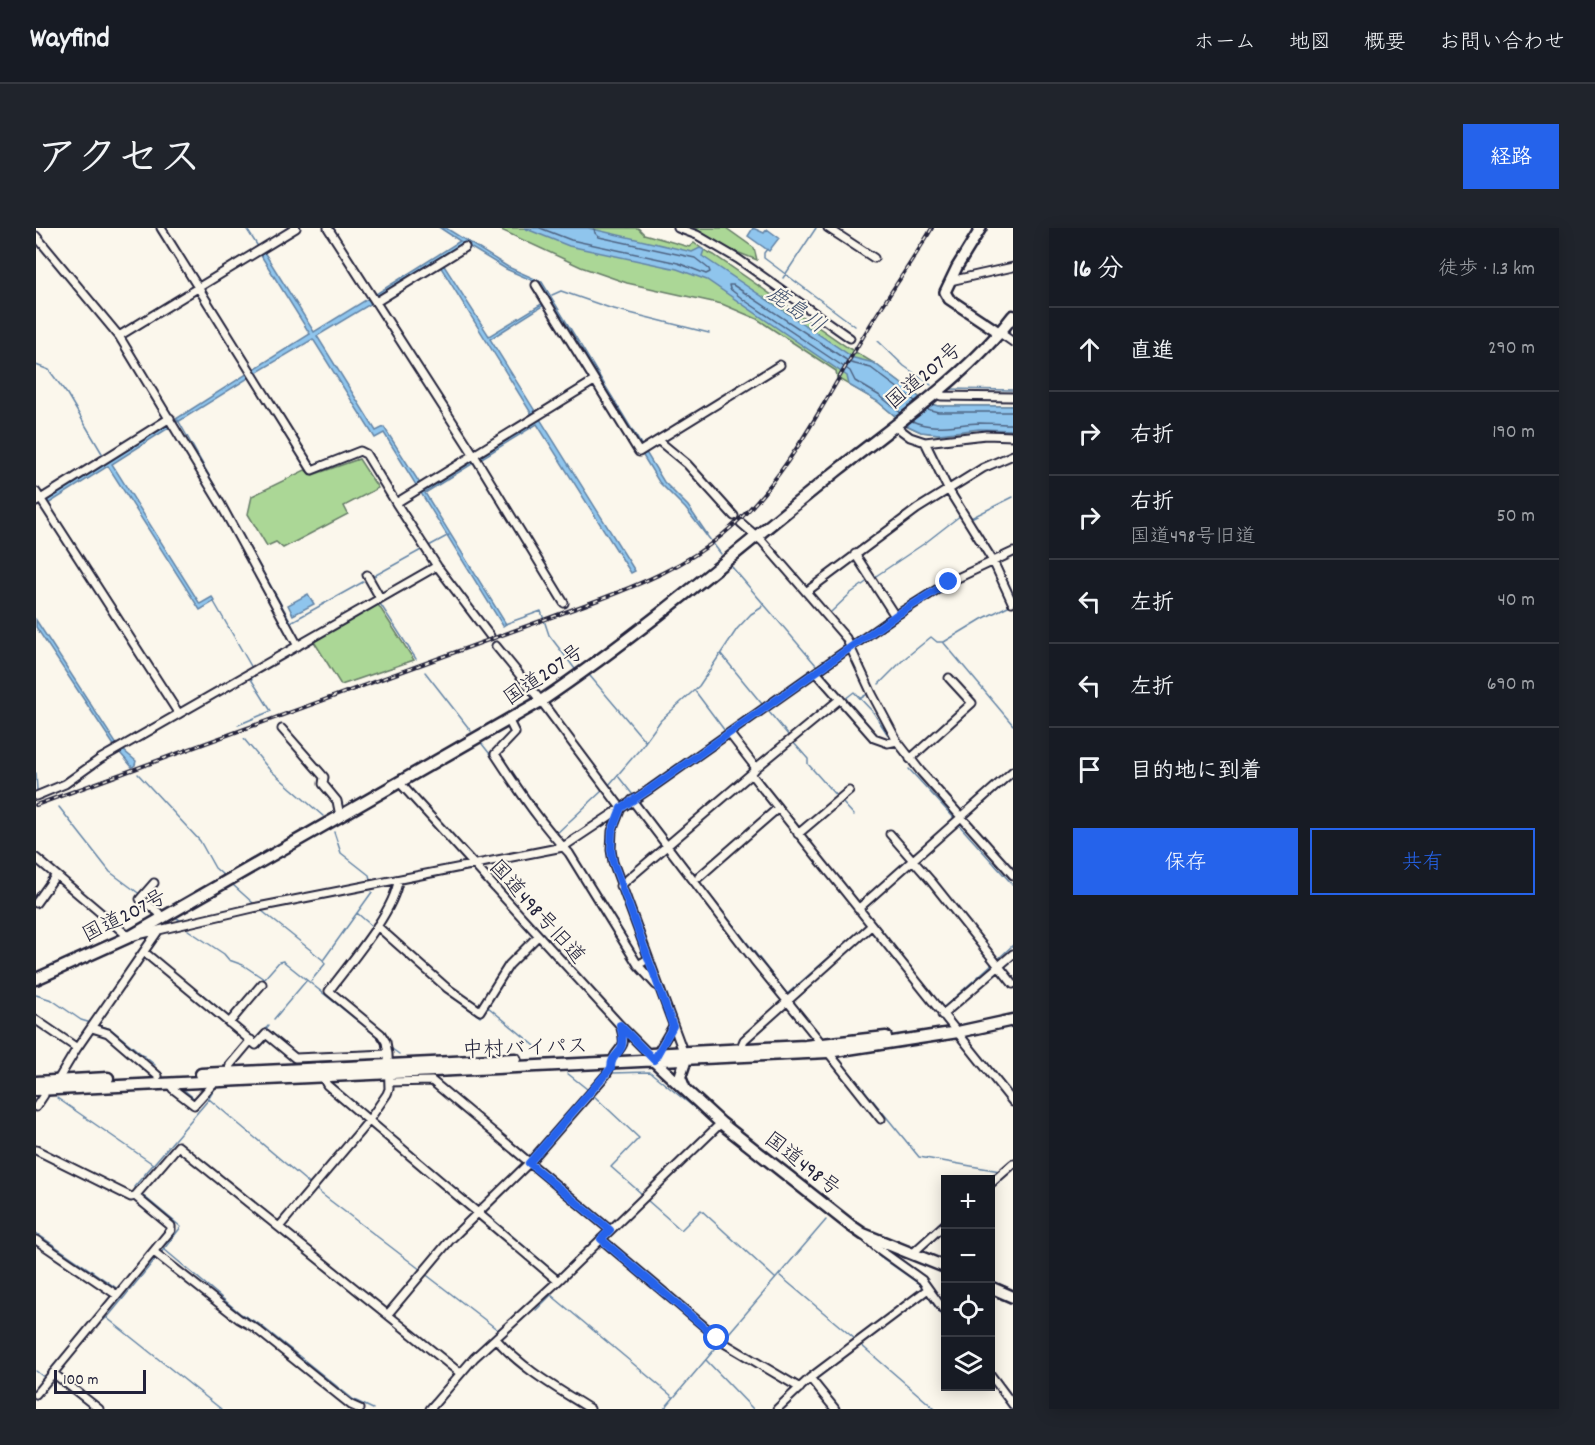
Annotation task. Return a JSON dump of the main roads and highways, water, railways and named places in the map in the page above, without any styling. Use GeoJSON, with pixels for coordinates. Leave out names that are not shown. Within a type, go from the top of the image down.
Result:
{"type":"FeatureCollection","features":[{"type":"Feature","properties":{"kind":"highway","name":"国道207号"},"geometry":{"type":"LineString","coordinates":[[36,979],[129,937],[541,701],[604,656],[756,537],[931,395],[966,366],[1000,333],[1013,316]]}},
{"type":"Feature","properties":{"kind":"highway","name":"中村バイパス"},"geometry":{"type":"LineString","coordinates":[[956,1030],[1013,1013]]}},
{"type":"Feature","properties":{"kind":"highway","name":"中村バイパス"},"geometry":{"type":"LineString","coordinates":[[57,1084],[214,1080],[388,1068],[825,1048],[1013,1020]]}},
{"type":"Feature","properties":{"kind":"highway","name":"国道498号"},"geometry":{"type":"LineString","coordinates":[[653,1056],[721,1123],[863,1234],[941,1265]]}},
{"type":"Feature","properties":{"kind":"highway"},"geometry":{"type":"LineString","coordinates":[[684,1088],[680,1077],[685,1056]]}},
{"type":"Feature","properties":{"kind":"highway","name":"中村バイパス"},"geometry":{"type":"LineString","coordinates":[[40,1086],[229,1072],[298,1063],[321,1072]]}},
{"type":"Feature","properties":{"kind":"highway"},"geometry":{"type":"LineString","coordinates":[[995,1289],[1013,1296]]}},
{"type":"Feature","properties":{"kind":"main road"},"geometry":{"type":"LineString","coordinates":[[981,228],[945,292],[949,299],[1000,333]]}},
{"type":"Feature","properties":{"kind":"water"},"geometry":{"type":"Polygon","coordinates":[[[440,228],[446,228],[508,267],[542,282],[664,482],[688,506],[706,535],[685,508],[659,482],[538,283],[506,269],[465,244],[379,298],[376,294],[460,241],[440,228]]]}},
{"type":"Feature","properties":{"kind":"water"},"geometry":{"type":"Polygon","coordinates":[[[524,228],[588,228],[692,252],[700,248],[704,250],[702,256],[854,358],[874,363],[927,403],[938,406],[1013,406],[1013,430],[979,429],[939,434],[921,432],[906,425],[877,401],[849,385],[847,376],[707,280],[677,269],[569,246],[524,228]]]}},
{"type":"Feature","properties":{"kind":"water"},"geometry":{"type":"Polygon","coordinates":[[[753,228],[764,233],[767,229],[779,238],[769,251],[748,236],[753,228]]]}},
{"type":"Feature","properties":{"kind":"water"},"geometry":{"type":"Polygon","coordinates":[[[264,252],[314,332],[369,298],[372,303],[317,336],[376,431],[384,427],[424,490],[536,421],[440,266],[443,264],[489,336],[543,303],[544,305],[490,339],[635,571],[631,573],[537,424],[425,493],[506,624],[503,626],[384,433],[375,438],[313,339],[256,373],[254,369],[310,334],[260,254],[264,252]]]}},
{"type":"Feature","properties":{"kind":"water"},"geometry":{"type":"Polygon","coordinates":[[[248,373],[250,377],[178,422],[176,419],[248,373]]]}},
{"type":"Feature","properties":{"kind":"water"},"geometry":{"type":"Polygon","coordinates":[[[167,424],[170,427],[112,464],[200,604],[212,597],[215,601],[200,610],[108,466],[48,504],[45,501],[167,424]]]}},
{"type":"Feature","properties":{"kind":"water"},"geometry":{"type":"Polygon","coordinates":[[[308,594],[314,604],[293,615],[288,605],[308,594]]]}},
{"type":"Feature","properties":{"kind":"water"},"geometry":{"type":"Polygon","coordinates":[[[36,620],[117,745],[136,761],[135,765],[132,767],[115,747],[36,627],[36,620]]]}},
{"type":"Feature","properties":{"kind":"waterway"},"geometry":{"type":"LineString","coordinates":[[246,228],[259,248]]}},
{"type":"Feature","properties":{"kind":"waterway","name":"鹿島川"},"geometry":{"type":"LineString","coordinates":[[783,278],[816,228]]}},
{"type":"Feature","properties":{"kind":"waterway","name":"鹿島川"},"geometry":{"type":"LineString","coordinates":[[767,249],[764,258],[855,326]]}},
{"type":"Feature","properties":{"kind":"waterway"},"geometry":{"type":"LineString","coordinates":[[552,295],[561,291],[610,308],[709,333]]}},
{"type":"Feature","properties":{"kind":"waterway","name":"鹿島川"},"geometry":{"type":"LineString","coordinates":[[768,300],[773,294]]}},
{"type":"Feature","properties":{"kind":"waterway"},"geometry":{"type":"LineString","coordinates":[[878,341],[904,366],[931,385]]}},
{"type":"Feature","properties":{"kind":"waterway"},"geometry":{"type":"LineString","coordinates":[[36,365],[49,370],[67,394],[103,455]]}},
{"type":"Feature","properties":{"kind":"waterway"},"geometry":{"type":"LineString","coordinates":[[948,389],[1013,390]]}},
{"type":"Feature","properties":{"kind":"waterway"},"geometry":{"type":"LineString","coordinates":[[178,420],[291,622],[363,582]]}},
{"type":"Feature","properties":{"kind":"waterway"},"geometry":{"type":"LineString","coordinates":[[961,504],[971,518],[1013,497]]}},
{"type":"Feature","properties":{"kind":"waterway"},"geometry":{"type":"LineString","coordinates":[[873,578],[925,543],[961,515]]}},
{"type":"Feature","properties":{"kind":"waterway"},"geometry":{"type":"LineString","coordinates":[[705,533],[721,554]]}},
{"type":"Feature","properties":{"kind":"waterway"},"geometry":{"type":"LineString","coordinates":[[427,547],[449,535]]}},
{"type":"Feature","properties":{"kind":"waterway"},"geometry":{"type":"LineString","coordinates":[[374,576],[423,549]]}},
{"type":"Feature","properties":{"kind":"waterway"},"geometry":{"type":"LineString","coordinates":[[732,567],[816,665]]}},
{"type":"Feature","properties":{"kind":"waterway"},"geometry":{"type":"LineString","coordinates":[[831,612],[869,580]]}},
{"type":"Feature","properties":{"kind":"waterway"},"geometry":{"type":"LineString","coordinates":[[214,602],[252,668]]}},
{"type":"Feature","properties":{"kind":"waterway"},"geometry":{"type":"LineString","coordinates":[[379,602],[416,659]]}},
{"type":"Feature","properties":{"kind":"waterway"},"geometry":{"type":"LineString","coordinates":[[609,785],[661,720],[699,686],[737,629],[763,604]]}},
{"type":"Feature","properties":{"kind":"waterway"},"geometry":{"type":"LineString","coordinates":[[879,684],[931,637],[937,642],[944,642],[1010,605]]}},
{"type":"Feature","properties":{"kind":"waterway"},"geometry":{"type":"LineString","coordinates":[[505,624],[541,611],[549,635],[575,669]]}},
{"type":"Feature","properties":{"kind":"waterway"},"geometry":{"type":"LineString","coordinates":[[944,643],[1013,725]]}},
{"type":"Feature","properties":{"kind":"waterway"},"geometry":{"type":"LineString","coordinates":[[721,654],[762,704]]}},
{"type":"Feature","properties":{"kind":"waterway"},"geometry":{"type":"LineString","coordinates":[[425,672],[471,731]]}},
{"type":"Feature","properties":{"kind":"waterway"},"geometry":{"type":"LineString","coordinates":[[823,673],[845,699],[854,692],[873,712],[890,738]]}},
{"type":"Feature","properties":{"kind":"waterway"},"geometry":{"type":"LineString","coordinates":[[238,725],[271,711],[251,679],[256,674]]}},
{"type":"Feature","properties":{"kind":"waterway"},"geometry":{"type":"LineString","coordinates":[[590,676],[645,741]]}},
{"type":"Feature","properties":{"kind":"waterway"},"geometry":{"type":"LineString","coordinates":[[695,691],[725,731]]}},
{"type":"Feature","properties":{"kind":"waterway"},"geometry":{"type":"LineString","coordinates":[[861,698],[866,695]]}},
{"type":"Feature","properties":{"kind":"waterway"},"geometry":{"type":"LineString","coordinates":[[769,712],[789,736]]}},
{"type":"Feature","properties":{"kind":"waterway"},"geometry":{"type":"LineString","coordinates":[[244,739],[269,769],[323,816]]}},
{"type":"Feature","properties":{"kind":"waterway"},"geometry":{"type":"LineString","coordinates":[[793,742],[808,759],[808,764],[837,797]]}},
{"type":"Feature","properties":{"kind":"waterway"},"geometry":{"type":"LineString","coordinates":[[482,744],[497,763]]}},
{"type":"Feature","properties":{"kind":"waterway"},"geometry":{"type":"LineString","coordinates":[[909,769],[954,818]]}},
{"type":"Feature","properties":{"kind":"waterway"},"geometry":{"type":"LineString","coordinates":[[36,773],[37,790],[39,791]]}},
{"type":"Feature","properties":{"kind":"waterway"},"geometry":{"type":"LineString","coordinates":[[138,774],[200,841],[215,868],[223,875]]}},
{"type":"Feature","properties":{"kind":"waterway"},"geometry":{"type":"LineString","coordinates":[[618,776],[633,795]]}},
{"type":"Feature","properties":{"kind":"waterway"},"geometry":{"type":"LineString","coordinates":[[970,815],[1013,777]]}},
{"type":"Feature","properties":{"kind":"waterway"},"geometry":{"type":"LineString","coordinates":[[764,784],[801,830]]}},
{"type":"Feature","properties":{"kind":"waterway"},"geometry":{"type":"LineString","coordinates":[[511,785],[530,814],[551,839],[553,837]]}},
{"type":"Feature","properties":{"kind":"waterway"},"geometry":{"type":"LineString","coordinates":[[556,834],[603,790]]}},
{"type":"Feature","properties":{"kind":"waterway"},"geometry":{"type":"LineString","coordinates":[[639,802],[669,841]]}},
{"type":"Feature","properties":{"kind":"waterway"},"geometry":{"type":"LineString","coordinates":[[842,802],[854,815]]}},
{"type":"Feature","properties":{"kind":"waterway"},"geometry":{"type":"LineString","coordinates":[[59,807],[110,872],[141,895]]}},
{"type":"Feature","properties":{"kind":"waterway"},"geometry":{"type":"LineString","coordinates":[[959,825],[1013,885]]}},
{"type":"Feature","properties":{"kind":"waterway"},"geometry":{"type":"LineString","coordinates":[[334,832],[341,853],[369,875],[370,879]]}},
{"type":"Feature","properties":{"kind":"waterway"},"geometry":{"type":"LineString","coordinates":[[804,834],[861,905]]}},
{"type":"Feature","properties":{"kind":"waterway"},"geometry":{"type":"LineString","coordinates":[[672,845],[696,877]]}},
{"type":"Feature","properties":{"kind":"waterway"},"geometry":{"type":"LineString","coordinates":[[699,881],[788,995]]}},
{"type":"Feature","properties":{"kind":"waterway"},"geometry":{"type":"LineString","coordinates":[[233,885],[253,903]]}},
{"type":"Feature","properties":{"kind":"waterway"},"geometry":{"type":"LineString","coordinates":[[324,959],[372,892]]}},
{"type":"Feature","properties":{"kind":"waterway"},"geometry":{"type":"LineString","coordinates":[[864,909],[943,1008],[992,964]]}},
{"type":"Feature","properties":{"kind":"waterway"},"geometry":{"type":"LineString","coordinates":[[262,911],[323,960],[325,964],[311,981]]}},
{"type":"Feature","properties":{"kind":"waterway"},"geometry":{"type":"LineString","coordinates":[[357,913],[373,927]]}},
{"type":"Feature","properties":{"kind":"waterway"},"geometry":{"type":"LineString","coordinates":[[175,917],[180,920]]}},
{"type":"Feature","properties":{"kind":"waterway"},"geometry":{"type":"LineString","coordinates":[[787,994],[866,925]]}},
{"type":"Feature","properties":{"kind":"waterway"},"geometry":{"type":"LineString","coordinates":[[188,930],[224,954],[229,960],[243,965],[264,979],[279,962],[283,961],[379,1038]]}},
{"type":"Feature","properties":{"kind":"waterway"},"geometry":{"type":"LineString","coordinates":[[379,932],[444,991],[480,1017],[488,1007],[540,1050]]}},
{"type":"Feature","properties":{"kind":"waterway"},"geometry":{"type":"LineString","coordinates":[[998,959],[1013,945]]}},
{"type":"Feature","properties":{"kind":"waterway"},"geometry":{"type":"LineString","coordinates":[[274,1019],[306,981]]}},
{"type":"Feature","properties":{"kind":"waterway"},"geometry":{"type":"LineString","coordinates":[[201,993],[228,1016]]}},
{"type":"Feature","properties":{"kind":"waterway"},"geometry":{"type":"LineString","coordinates":[[36,995],[52,1000],[81,1020],[91,1023]]}},
{"type":"Feature","properties":{"kind":"waterway"},"geometry":{"type":"LineString","coordinates":[[793,1001],[821,1036]]}},
{"type":"Feature","properties":{"kind":"waterway"},"geometry":{"type":"LineString","coordinates":[[235,1022],[256,1040],[269,1025]]}},
{"type":"Feature","properties":{"kind":"waterway"},"geometry":{"type":"LineString","coordinates":[[98,1025],[111,1029],[155,1065]]}},
{"type":"Feature","properties":{"kind":"waterway"},"geometry":{"type":"LineString","coordinates":[[266,1028],[297,1054]]}},
{"type":"Feature","properties":{"kind":"waterway"},"geometry":{"type":"LineString","coordinates":[[236,1064],[251,1046]]}},
{"type":"Feature","properties":{"kind":"waterway"},"geometry":{"type":"LineString","coordinates":[[392,1049],[399,1054]]}},
{"type":"Feature","properties":{"kind":"waterway"},"geometry":{"type":"LineString","coordinates":[[982,1056],[1013,1095]]}},
{"type":"Feature","properties":{"kind":"waterway"},"geometry":{"type":"LineString","coordinates":[[839,1059],[919,1157],[1000,1171]]}},
{"type":"Feature","properties":{"kind":"waterway"},"geometry":{"type":"LineString","coordinates":[[612,1073],[650,1072],[696,1109]]}},
{"type":"Feature","properties":{"kind":"waterway"},"geometry":{"type":"LineString","coordinates":[[567,1073],[587,1089]]}},
{"type":"Feature","properties":{"kind":"waterway"},"geometry":{"type":"LineString","coordinates":[[528,1159],[602,1074]]}},
{"type":"Feature","properties":{"kind":"waterway"},"geometry":{"type":"LineString","coordinates":[[334,1085],[367,1113]]}},
{"type":"Feature","properties":{"kind":"waterway"},"geometry":{"type":"LineString","coordinates":[[209,1098],[215,1088]]}},
{"type":"Feature","properties":{"kind":"waterway"},"geometry":{"type":"LineString","coordinates":[[184,1090],[195,1099]]}},
{"type":"Feature","properties":{"kind":"waterway"},"geometry":{"type":"LineString","coordinates":[[594,1096],[639,1138],[611,1167],[642,1194]]}},
{"type":"Feature","properties":{"kind":"waterway"},"geometry":{"type":"LineString","coordinates":[[57,1098],[153,1164]]}},
{"type":"Feature","properties":{"kind":"waterway"},"geometry":{"type":"LineString","coordinates":[[136,1189],[134,1187],[209,1099],[312,1186]]}},
{"type":"Feature","properties":{"kind":"waterway"},"geometry":{"type":"LineString","coordinates":[[374,1119],[479,1208]]}},
{"type":"Feature","properties":{"kind":"waterway"},"geometry":{"type":"LineString","coordinates":[[315,1189],[421,1270]]}},
{"type":"Feature","properties":{"kind":"waterway"},"geometry":{"type":"LineString","coordinates":[[140,1193],[181,1227],[160,1254]]}},
{"type":"Feature","properties":{"kind":"waterway"},"geometry":{"type":"LineString","coordinates":[[647,1200],[681,1230],[701,1210],[775,1278]]}},
{"type":"Feature","properties":{"kind":"waterway"},"geometry":{"type":"LineString","coordinates":[[483,1211],[558,1275]]}},
{"type":"Feature","properties":{"kind":"waterway"},"geometry":{"type":"LineString","coordinates":[[723,1340],[826,1220]]}},
{"type":"Feature","properties":{"kind":"waterway"},"geometry":{"type":"LineString","coordinates":[[36,1233],[118,1289]]}},
{"type":"Feature","properties":{"kind":"waterway"},"geometry":{"type":"LineString","coordinates":[[165,1250],[241,1314],[259,1324],[354,1400],[373,1409]]}},
{"type":"Feature","properties":{"kind":"waterway"},"geometry":{"type":"LineString","coordinates":[[878,1255],[923,1289]]}},
{"type":"Feature","properties":{"kind":"waterway"},"geometry":{"type":"LineString","coordinates":[[157,1257],[107,1318],[221,1409]]}},
{"type":"Feature","properties":{"kind":"waterway"},"geometry":{"type":"LineString","coordinates":[[424,1273],[498,1330],[528,1304]]}},
{"type":"Feature","properties":{"kind":"waterway"},"geometry":{"type":"LineString","coordinates":[[779,1275],[855,1339]]}},
{"type":"Feature","properties":{"kind":"waterway"},"geometry":{"type":"LineString","coordinates":[[536,1310],[551,1295],[673,1397]]}},
{"type":"Feature","properties":{"kind":"waterway"},"geometry":{"type":"LineString","coordinates":[[927,1295],[941,1314]]}},
{"type":"Feature","properties":{"kind":"waterway"},"geometry":{"type":"LineString","coordinates":[[94,1329],[106,1318]]}},
{"type":"Feature","properties":{"kind":"waterway"},"geometry":{"type":"LineString","coordinates":[[664,1409],[720,1343]]}},
{"type":"Feature","properties":{"kind":"waterway"},"geometry":{"type":"LineString","coordinates":[[861,1345],[935,1409]]}},
{"type":"Feature","properties":{"kind":"waterway"},"geometry":{"type":"LineString","coordinates":[[706,1360],[753,1409]]}},
{"type":"Feature","properties":{"kind":"waterway"},"geometry":{"type":"LineString","coordinates":[[36,1371],[45,1378]]}},
{"type":"Feature","properties":{"kind":"waterway"},"geometry":{"type":"LineString","coordinates":[[995,1388],[1011,1409]]}},
{"type":"Feature","properties":{"kind":"waterway"},"geometry":{"type":"LineString","coordinates":[[36,1399],[39,1395]]}},
{"type":"Feature","properties":{"kind":"railway"},"geometry":{"type":"LineString","coordinates":[[36,805],[601,599],[648,580],[693,556],[721,536],[744,515],[784,467],[932,228]]}}]}
